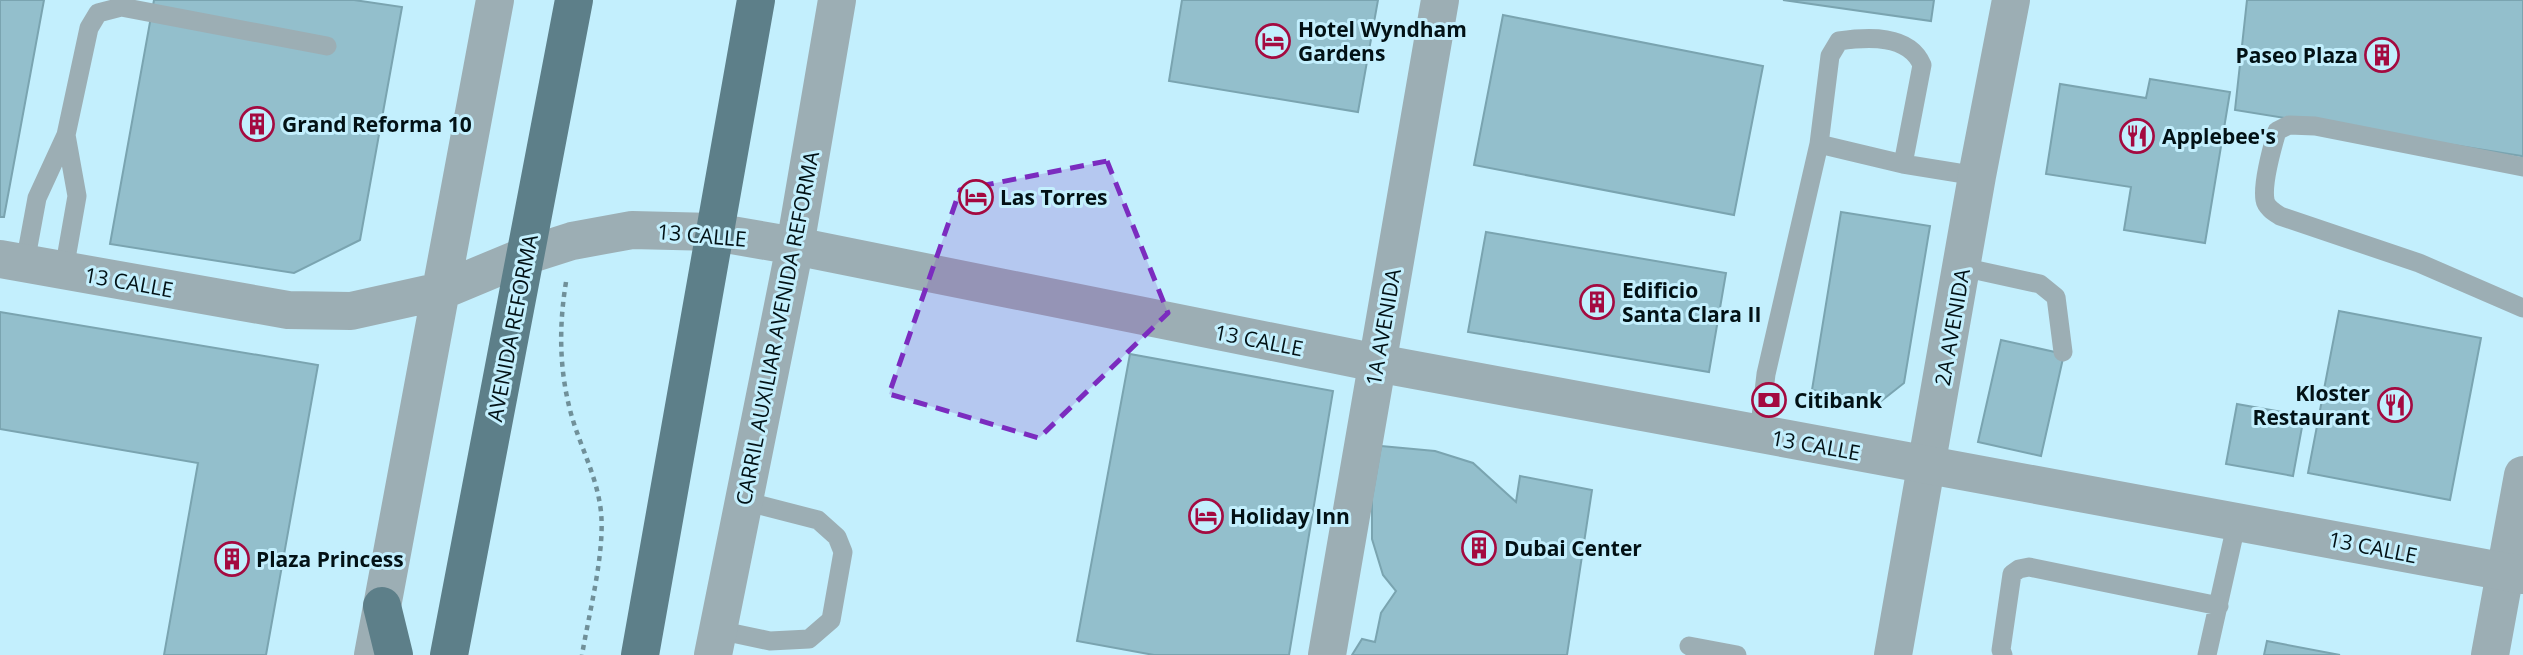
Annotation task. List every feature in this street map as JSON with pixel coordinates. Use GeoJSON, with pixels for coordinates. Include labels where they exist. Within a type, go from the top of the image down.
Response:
{"type":"FeatureCollection","features":[{"type":"Feature","properties":{"kind":"main road","name":"AVENIDA REFORMA"},"geometry":{"type":"LineString","coordinates":[[449,655],[574,0]]}},
{"type":"Feature","properties":{"kind":"main road"},"geometry":{"type":"LineString","coordinates":[[640,655],[753,18],[778,0]]}},
{"type":"Feature","properties":{"kind":"main road"},"geometry":{"type":"LineString","coordinates":[[382,606],[394,655]]}},
{"type":"Feature","properties":{"kind":"street"},"geometry":{"type":"LineString","coordinates":[[373,655],[495,0]]}},
{"type":"Feature","properties":{"kind":"street","name":"CARRIL AUXILIAR AVENIDA REFORMA"},"geometry":{"type":"LineString","coordinates":[[716,643],[794,246],[837,0]]}},
{"type":"Feature","properties":{"kind":"street","name":"1A AVENIDA"},"geometry":{"type":"LineString","coordinates":[[1327,655],[1440,0]]}},
{"type":"Feature","properties":{"kind":"street","name":"2A AVENIDA"},"geometry":{"type":"LineString","coordinates":[[1893,655],[1977,176],[2011,0]]}},
{"type":"Feature","properties":{"kind":"street","name":"13 CALLE"},"geometry":{"type":"LineString","coordinates":[[13,261],[288,310],[351,310],[441,291],[525,256],[572,241],[632,230],[714,232],[1377,363],[2515,573]]}},
{"type":"Feature","properties":{"kind":"street"},"geometry":{"type":"LineString","coordinates":[[2490,655],[2515,573],[2523,475]]}},
{"type":"Feature","properties":{"kind":"lane"},"geometry":{"type":"LineString","coordinates":[[13,261],[65,135],[89,28],[98,13],[121,7],[327,46]]}},
{"type":"Feature","properties":{"kind":"lane"},"geometry":{"type":"LineString","coordinates":[[1759,434],[1766,374],[1819,144],[1830,56],[1839,41],[1868,37],[1903,44],[1917,54],[1922,65],[1903,164]]}},
{"type":"Feature","properties":{"kind":"lane"},"geometry":{"type":"LineString","coordinates":[[2523,167],[2315,126],[2289,125],[2277,131],[2270,158],[2265,201],[2271,211],[2280,216],[2419,263],[2523,308]]}},
{"type":"Feature","properties":{"kind":"lane"},"geometry":{"type":"LineString","coordinates":[[64,270],[77,196],[65,135]]}},
{"type":"Feature","properties":{"kind":"lane"},"geometry":{"type":"LineString","coordinates":[[1819,144],[1903,164],[1977,176]]}},
{"type":"Feature","properties":{"kind":"lane"},"geometry":{"type":"LineString","coordinates":[[1962,267],[2040,284],[2056,297],[2063,352]]}},
{"type":"Feature","properties":{"kind":"lane"},"geometry":{"type":"LineString","coordinates":[[716,643],[809,639],[831,620],[843,552],[837,537],[818,520],[744,501]]}},
{"type":"Feature","properties":{"kind":"lane"},"geometry":{"type":"LineString","coordinates":[[2207,655],[2237,521]]}},
{"type":"Feature","properties":{"kind":"lane"},"geometry":{"type":"LineString","coordinates":[[2004,655],[2001,650],[2012,574],[2019,569],[2029,567],[2219,606]]}},
{"type":"Feature","properties":{"kind":"lane"},"geometry":{"type":"LineString","coordinates":[[1689,646],[1737,655]]}},
{"type":"Feature","properties":{"kind":"path"},"geometry":{"type":"LineString","coordinates":[[572,241],[562,303],[562,373],[570,411],[592,469],[601,514],[601,540],[582,655]]}},
{"type":"Feature","properties":{"kind":"highlighted area"},"geometry":{"type":"Polygon","coordinates":[[[1107,161],[1168,313],[1039,438],[889,394],[960,190],[1107,161]]]}},
{"type":"Feature","properties":{"kind":"building"},"geometry":{"type":"Polygon","coordinates":[[[0,0],[44,0],[4,217],[0,217],[0,0]]]}},
{"type":"Feature","properties":{"kind":"building","name":"Grand Reforma 10"},"geometry":{"type":"Polygon","coordinates":[[[154,0],[354,0],[402,7],[360,240],[294,273],[110,244],[154,0]]]}},
{"type":"Feature","properties":{"kind":"building","name":"Hotel Wyndham Gardens"},"geometry":{"type":"Polygon","coordinates":[[[1182,0],[1378,0],[1358,112],[1169,81],[1182,0]]]}},
{"type":"Feature","properties":{"kind":"building"},"geometry":{"type":"Polygon","coordinates":[[[1783,0],[1934,0],[1931,21],[1783,0]]]}},
{"type":"Feature","properties":{"kind":"building","name":"Paseo Plaza"},"geometry":{"type":"Polygon","coordinates":[[[2247,0],[2523,0],[2523,161],[2521,156],[2235,110],[2247,0]]]}},
{"type":"Feature","properties":{"kind":"building"},"geometry":{"type":"Polygon","coordinates":[[[1503,15],[1763,66],[1734,215],[1474,165],[1503,15]]]}},
{"type":"Feature","properties":{"kind":"building","name":"Applebee's"},"geometry":{"type":"Polygon","coordinates":[[[2150,79],[2230,92],[2205,243],[2124,230],[2131,187],[2046,174],[2060,84],[2146,98],[2150,79]]]}},
{"type":"Feature","properties":{"kind":"building"},"geometry":{"type":"Polygon","coordinates":[[[1841,212],[1930,226],[1904,383],[1880,402],[1812,390],[1841,212]]]}},
{"type":"Feature","properties":{"kind":"building","name":"Edificio Santa Clara II"},"geometry":{"type":"Polygon","coordinates":[[[1486,232],[1726,273],[1709,372],[1468,332],[1486,232]]]}},
{"type":"Feature","properties":{"kind":"building","name":"Kloster Restaurant"},"geometry":{"type":"Polygon","coordinates":[[[2339,311],[2481,338],[2450,500],[2308,473],[2339,311]]]}},
{"type":"Feature","properties":{"kind":"building","name":"Plaza Princess"},"geometry":{"type":"Polygon","coordinates":[[[0,312],[318,365],[266,655],[164,655],[198,463],[0,429],[0,312]]]}},
{"type":"Feature","properties":{"kind":"building"},"geometry":{"type":"Polygon","coordinates":[[[2001,340],[2064,354],[2041,456],[1978,442],[2001,340]]]}},
{"type":"Feature","properties":{"kind":"building","name":"Holiday Inn"},"geometry":{"type":"Polygon","coordinates":[[[1130,354],[1333,391],[1289,655],[1154,655],[1077,641],[1130,354]]]}},
{"type":"Feature","properties":{"kind":"building"},"geometry":{"type":"Polygon","coordinates":[[[2237,404],[2304,416],[2293,476],[2226,464],[2237,404]]]}},
{"type":"Feature","properties":{"kind":"building","name":"Dubai Center"},"geometry":{"type":"Polygon","coordinates":[[[1381,446],[1435,451],[1473,463],[1516,502],[1520,476],[1592,490],[1567,655],[1352,655],[1362,639],[1375,642],[1381,613],[1396,591],[1383,575],[1372,539],[1372,498],[1381,446]]]}},
{"type":"Feature","properties":{"kind":"building"},"geometry":{"type":"Polygon","coordinates":[[[2267,641],[2340,655],[2264,655],[2267,641]]]}},
{"type":"Feature","properties":{"kind":"place","name":"Hotel Wyndham Gardens"},"geometry":{"type":"Point","coordinates":[1273,41]}},
{"type":"Feature","properties":{"kind":"place","name":"Paseo Plaza"},"geometry":{"type":"Point","coordinates":[2382,55]}},
{"type":"Feature","properties":{"kind":"place","name":"Grand Reforma 10"},"geometry":{"type":"Point","coordinates":[257,124]}},
{"type":"Feature","properties":{"kind":"place","name":"Applebee's"},"geometry":{"type":"Point","coordinates":[2137,136]}},
{"type":"Feature","properties":{"kind":"place","name":"Las Torres"},"geometry":{"type":"Point","coordinates":[976,197]}},
{"type":"Feature","properties":{"kind":"place","name":"Edificio Santa Clara II"},"geometry":{"type":"Point","coordinates":[1597,302]}},
{"type":"Feature","properties":{"kind":"place","name":"Citibank"},"geometry":{"type":"Point","coordinates":[1769,400]}},
{"type":"Feature","properties":{"kind":"place","name":"Kloster Restaurant"},"geometry":{"type":"Point","coordinates":[2395,405]}},
{"type":"Feature","properties":{"kind":"place","name":"Holiday Inn"},"geometry":{"type":"Point","coordinates":[1206,516]}},
{"type":"Feature","properties":{"kind":"place","name":"Dubai Center"},"geometry":{"type":"Point","coordinates":[1479,548]}},
{"type":"Feature","properties":{"kind":"place","name":"Plaza Princess"},"geometry":{"type":"Point","coordinates":[232,559]}}]}
